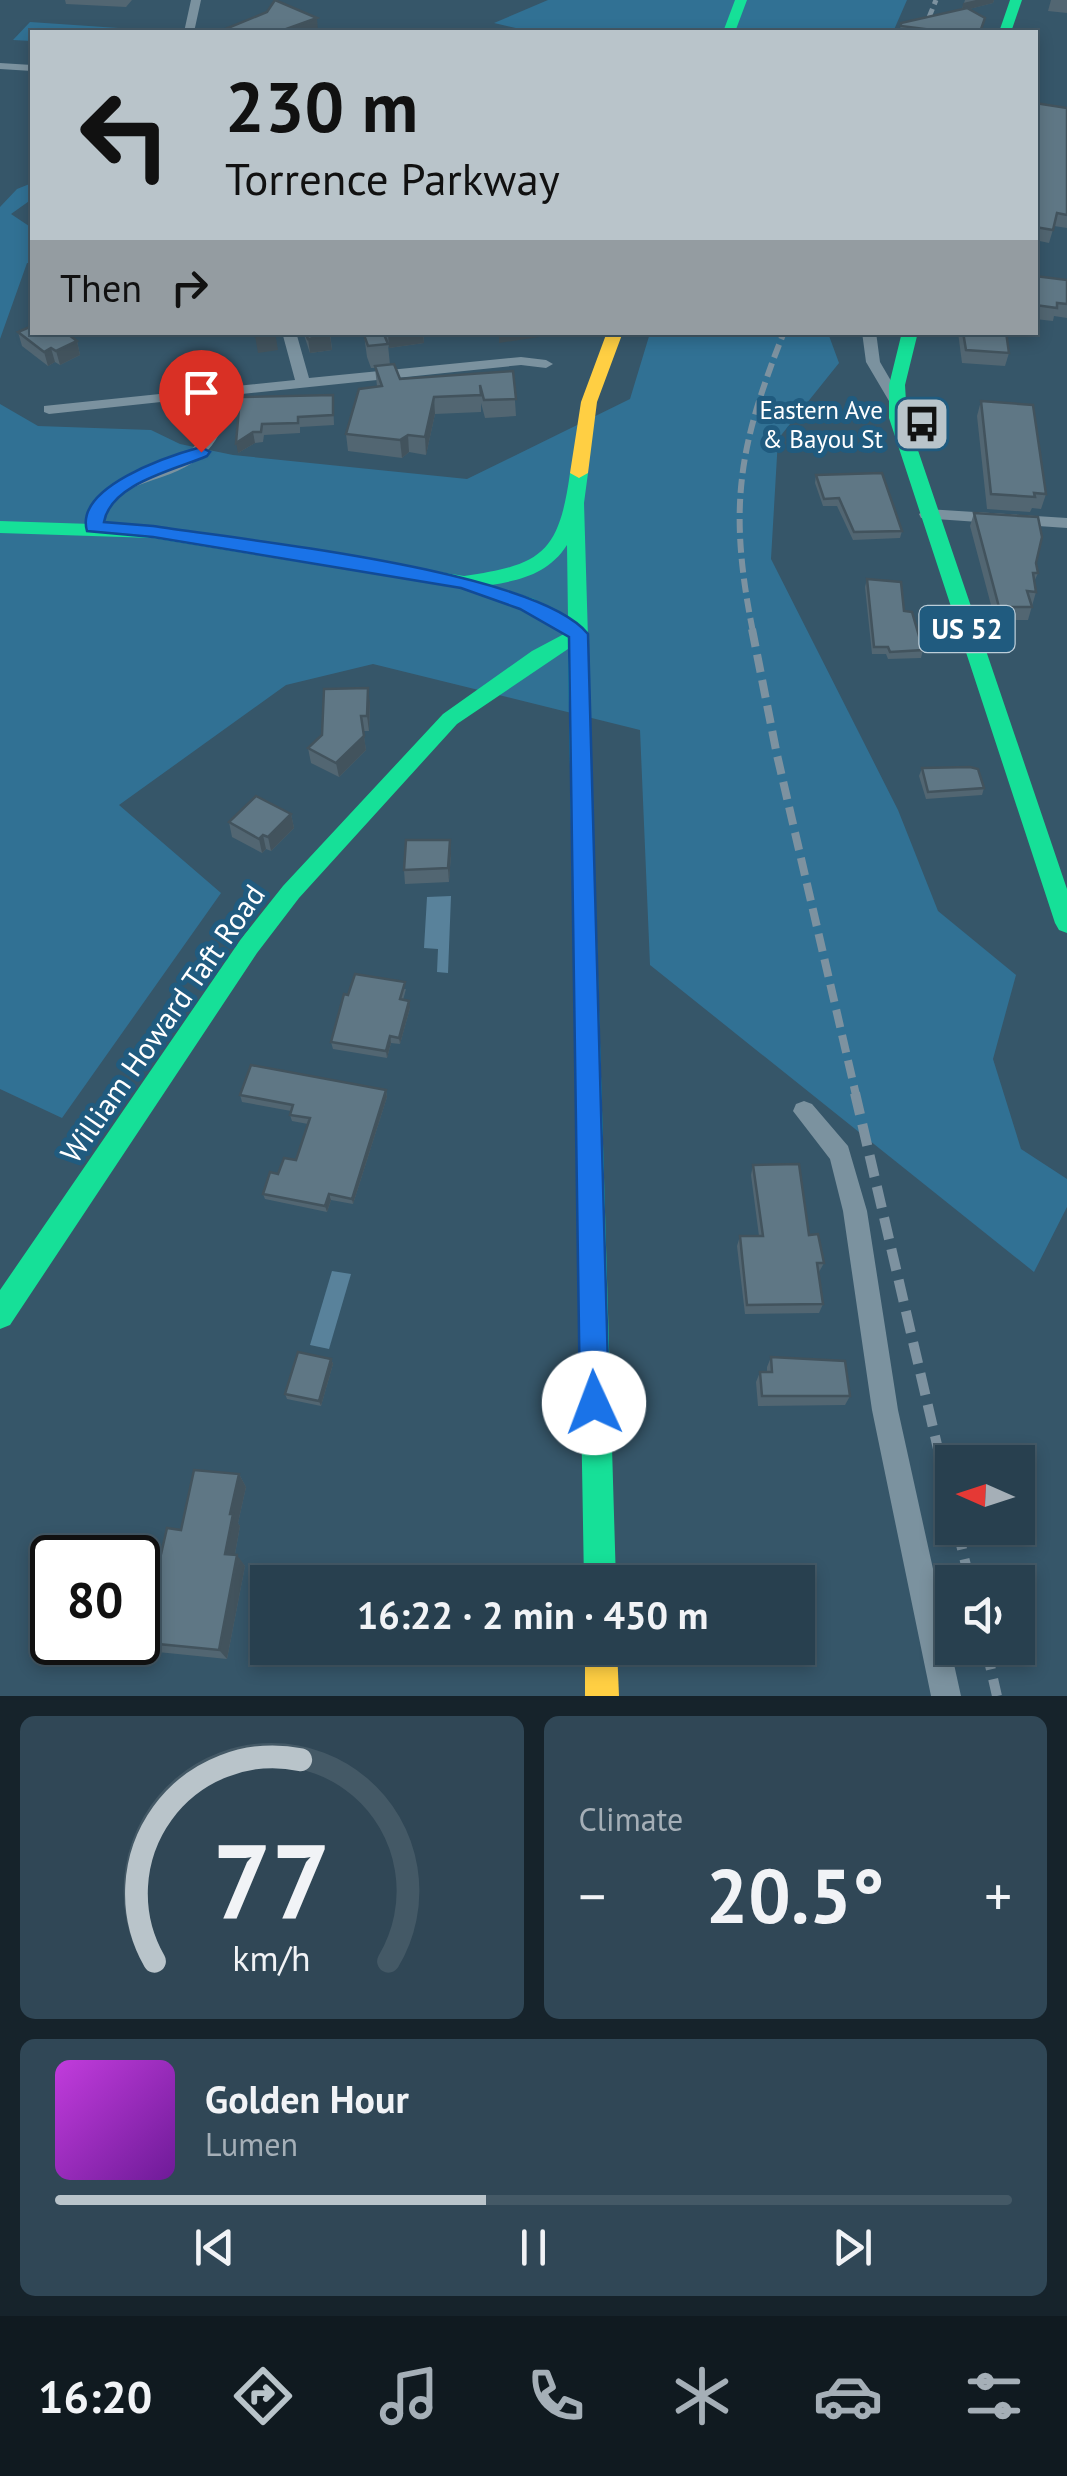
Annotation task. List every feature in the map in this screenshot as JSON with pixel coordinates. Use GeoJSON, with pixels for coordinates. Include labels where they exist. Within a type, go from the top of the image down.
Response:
{"type":"FeatureCollection","features":[{"type":"Feature","properties":{"kind":"main road"},"geometry":{"type":"LineString","coordinates":[[730,30],[741,0]]}},
{"type":"Feature","properties":{"kind":"main road"},"geometry":{"type":"LineString","coordinates":[[1006,30],[1016,0]]}},
{"type":"Feature","properties":{"kind":"main road"},"geometry":{"type":"LineString","coordinates":[[464,582],[532,569],[552,561],[564,543],[575,503],[589,402],[615,335]]}},
{"type":"Feature","properties":{"kind":"main road","name":"US 52"},"geometry":{"type":"LineString","coordinates":[[909,335],[894,398],[927,514],[1067,923]]}},
{"type":"Feature","properties":{"kind":"main road"},"geometry":{"type":"LineString","coordinates":[[575,503],[600,1565]]}},
{"type":"Feature","properties":{"kind":"main road"},"geometry":{"type":"LineString","coordinates":[[0,527],[94,527],[153,532],[464,582],[527,604],[578,634]]}},
{"type":"Feature","properties":{"kind":"main road","name":"William Howard Taft Road"},"geometry":{"type":"LineString","coordinates":[[3,1305],[249,946],[291,892],[450,718],[539,656],[578,634]]}},
{"type":"Feature","properties":{"kind":"main road"},"geometry":{"type":"LineString","coordinates":[[601,1665],[602,1696]]}},
{"type":"Feature","properties":{"kind":"street"},"geometry":{"type":"LineString","coordinates":[[190,30],[196,0]]}},
{"type":"Feature","properties":{"kind":"street"},"geometry":{"type":"LineString","coordinates":[[0,66],[30,68]]}},
{"type":"Feature","properties":{"kind":"street"},"geometry":{"type":"LineString","coordinates":[[290,335],[303,382]]}},
{"type":"Feature","properties":{"kind":"street"},"geometry":{"type":"LineString","coordinates":[[869,335],[873,362],[894,398]]}},
{"type":"Feature","properties":{"kind":"street"},"geometry":{"type":"LineString","coordinates":[[49,409],[521,361],[546,364]]}},
{"type":"Feature","properties":{"kind":"street"},"geometry":{"type":"LineString","coordinates":[[94,527],[96,511],[113,490],[189,460],[213,441],[225,410],[226,389]]}},
{"type":"Feature","properties":{"kind":"street"},"geometry":{"type":"LineString","coordinates":[[927,514],[1067,523]]}},
{"type":"Feature","properties":{"kind":"street"},"geometry":{"type":"LineString","coordinates":[[804,1111],[840,1154],[855,1211],[885,1410],[946,1696]]}},
{"type":"Feature","properties":{"kind":"shaded area"},"geometry":{"type":"Polygon","coordinates":[[[548,0],[907,0],[894,30],[524,30],[494,23],[548,0]]]}},
{"type":"Feature","properties":{"kind":"shaded area"},"geometry":{"type":"Polygon","coordinates":[[[30,22],[134,30],[30,30],[30,41],[13,40],[30,22]]]}},
{"type":"Feature","properties":{"kind":"shaded area"},"geometry":{"type":"Polygon","coordinates":[[[30,184],[30,200],[11,214],[30,227],[30,263],[0,339],[0,207],[17,189],[30,184]]]}},
{"type":"Feature","properties":{"kind":"shaded area"},"geometry":{"type":"Polygon","coordinates":[[[649,335],[829,335],[839,363],[778,439],[771,559],[898,810],[938,911],[1016,975],[993,1059],[1021,1149],[1067,1179],[1067,1207],[1034,1272],[650,965],[640,730],[373,664],[286,685],[119,805],[221,893],[62,1118],[0,1089],[0,404],[38,426],[151,430],[180,444],[233,455],[467,479],[630,399],[649,335]]]}},
{"type":"Feature","properties":{"kind":"shaded area"},"geometry":{"type":"Polygon","coordinates":[[[451,896],[448,973],[437,972],[438,949],[424,948],[427,897],[451,896]]]}},
{"type":"Feature","properties":{"kind":"shaded area"},"geometry":{"type":"Polygon","coordinates":[[[332,1271],[351,1274],[329,1349],[310,1345],[332,1271]]]}},
{"type":"Feature","properties":{"kind":"building"},"geometry":{"type":"Polygon","coordinates":[[[275,0],[317,18],[284,30],[223,30],[267,12],[275,0]]]}},
{"type":"Feature","properties":{"kind":"building"},"geometry":{"type":"Polygon","coordinates":[[[967,8],[985,18],[981,30],[933,30],[901,23],[967,8]]]}},
{"type":"Feature","properties":{"kind":"building"},"geometry":{"type":"Polygon","coordinates":[[[1038,103],[1067,108],[1067,215],[1057,213],[1053,230],[1038,228],[1038,103]]]}},
{"type":"Feature","properties":{"kind":"building"},"geometry":{"type":"Polygon","coordinates":[[[1038,276],[1067,280],[1067,304],[1057,303],[1057,308],[1038,305],[1038,276]]]}},
{"type":"Feature","properties":{"kind":"building"},"geometry":{"type":"Polygon","coordinates":[[[30,327],[30,335],[69,335],[77,341],[44,352],[18,332],[30,327]]]}},
{"type":"Feature","properties":{"kind":"building"},"geometry":{"type":"Polygon","coordinates":[[[364,335],[384,335],[388,344],[368,346],[364,335]]]}},
{"type":"Feature","properties":{"kind":"building"},"geometry":{"type":"Polygon","coordinates":[[[964,335],[1006,335],[1009,353],[966,350],[964,335]]]}},
{"type":"Feature","properties":{"kind":"building"},"geometry":{"type":"Polygon","coordinates":[[[394,364],[400,379],[513,371],[516,399],[484,400],[480,385],[481,395],[434,397],[425,437],[408,435],[400,440],[346,434],[359,389],[382,386],[375,366],[394,364]]]}},
{"type":"Feature","properties":{"kind":"building"},"geometry":{"type":"Polygon","coordinates":[[[333,395],[333,415],[298,417],[298,423],[262,424],[261,432],[253,432],[236,443],[240,397],[333,395]]]}},
{"type":"Feature","properties":{"kind":"building"},"geometry":{"type":"Polygon","coordinates":[[[981,401],[1033,405],[1046,494],[991,494],[981,401]]]}},
{"type":"Feature","properties":{"kind":"building"},"geometry":{"type":"Polygon","coordinates":[[[882,473],[902,531],[854,532],[839,498],[824,499],[816,475],[882,473]]]}},
{"type":"Feature","properties":{"kind":"building"},"geometry":{"type":"Polygon","coordinates":[[[974,513],[1038,517],[1042,537],[1036,563],[1038,573],[1033,573],[1036,592],[1027,591],[1032,607],[999,607],[974,513]]]}},
{"type":"Feature","properties":{"kind":"building"},"geometry":{"type":"Polygon","coordinates":[[[867,579],[901,582],[904,611],[912,612],[923,650],[890,652],[888,647],[874,647],[867,579]]]}},
{"type":"Feature","properties":{"kind":"building"},"geometry":{"type":"Polygon","coordinates":[[[368,688],[367,716],[361,716],[364,736],[336,763],[308,748],[322,735],[324,689],[368,688]]]}},
{"type":"Feature","properties":{"kind":"building"},"geometry":{"type":"Polygon","coordinates":[[[922,768],[978,769],[984,788],[928,792],[922,768]]]}},
{"type":"Feature","properties":{"kind":"building"},"geometry":{"type":"Polygon","coordinates":[[[256,796],[291,814],[268,837],[263,835],[259,839],[229,822],[256,796]]]}},
{"type":"Feature","properties":{"kind":"building"},"geometry":{"type":"Polygon","coordinates":[[[406,840],[450,840],[448,868],[404,870],[406,840]]]}},
{"type":"Feature","properties":{"kind":"building"},"geometry":{"type":"Polygon","coordinates":[[[355,974],[405,982],[400,999],[409,1001],[399,1038],[390,1036],[386,1051],[331,1042],[344,994],[348,995],[355,974]]]}},
{"type":"Feature","properties":{"kind":"building"},"geometry":{"type":"Polygon","coordinates":[[[251,1065],[386,1090],[352,1199],[329,1194],[325,1206],[263,1194],[270,1172],[278,1174],[284,1158],[296,1160],[310,1118],[290,1115],[293,1105],[240,1095],[251,1065]]]}},
{"type":"Feature","properties":{"kind":"building"},"geometry":{"type":"Polygon","coordinates":[[[799,1164],[809,1235],[818,1234],[824,1263],[817,1263],[823,1304],[747,1305],[740,1236],[763,1236],[753,1165],[799,1164]]]}},
{"type":"Feature","properties":{"kind":"building"},"geometry":{"type":"Polygon","coordinates":[[[298,1352],[331,1359],[319,1401],[285,1394],[298,1352]]]}},
{"type":"Feature","properties":{"kind":"building"},"geometry":{"type":"Polygon","coordinates":[[[771,1357],[845,1361],[850,1396],[762,1396],[760,1372],[772,1372],[771,1357]]]}},
{"type":"Feature","properties":{"kind":"building"},"geometry":{"type":"Polygon","coordinates":[[[194,1470],[239,1474],[225,1554],[237,1555],[219,1650],[160,1644],[160,1559],[167,1528],[181,1530],[194,1470]]]}},
{"type":"Feature","properties":{"kind":"railway"},"geometry":{"type":"LineString","coordinates":[[924,30],[936,0]]}},
{"type":"Feature","properties":{"kind":"railway"},"geometry":{"type":"LineString","coordinates":[[753,632],[741,549],[742,479],[756,410],[783,335]]}},
{"type":"Feature","properties":{"kind":"railway"},"geometry":{"type":"LineString","coordinates":[[752,629],[777,755],[856,1095]]}},
{"type":"Feature","properties":{"kind":"railway"},"geometry":{"type":"LineString","coordinates":[[855,1093],[937,1445]]}},
{"type":"Feature","properties":{"kind":"railway"},"geometry":{"type":"LineString","coordinates":[[961,1545],[966,1565]]}},
{"type":"Feature","properties":{"kind":"railway"},"geometry":{"type":"LineString","coordinates":[[990,1665],[997,1696]]}},
{"type":"Feature","properties":{"kind":"traffic: fast"},"geometry":{"type":"LineString","coordinates":[[730,30],[741,0]]}},
{"type":"Feature","properties":{"kind":"traffic: fast"},"geometry":{"type":"LineString","coordinates":[[1006,30],[1016,0]]}},
{"type":"Feature","properties":{"kind":"traffic: fast"},"geometry":{"type":"LineString","coordinates":[[909,335],[897,385],[898,418],[1067,923]]}},
{"type":"Feature","properties":{"kind":"traffic: fast"},"geometry":{"type":"LineString","coordinates":[[579,473],[575,503],[600,1565]]}},
{"type":"Feature","properties":{"kind":"traffic: fast"},"geometry":{"type":"LineString","coordinates":[[464,582],[518,573],[544,561],[564,535],[572,515]]}},
{"type":"Feature","properties":{"kind":"traffic: fast"},"geometry":{"type":"LineString","coordinates":[[0,527],[153,532],[464,582],[527,604],[579,634]]}},
{"type":"Feature","properties":{"kind":"traffic: fast"},"geometry":{"type":"LineString","coordinates":[[0,1315],[249,946],[291,892],[450,719],[539,656],[579,634]]}},
{"type":"Feature","properties":{"kind":"traffic: slow"},"geometry":{"type":"LineString","coordinates":[[579,473],[589,402],[614,335]]}},
{"type":"Feature","properties":{"kind":"traffic: slow"},"geometry":{"type":"LineString","coordinates":[[601,1665],[602,1696]]}},
{"type":"Feature","properties":{"kind":"place","name":"Eastern Ave & Bayou St"},"geometry":{"type":"Point","coordinates":[922,424]}},
{"type":"Feature","properties":{"kind":"route"},"geometry":{"type":"LineString","coordinates":[[201,452],[172,468],[113,490],[96,511],[94,527],[153,532],[464,582],[527,604],[578,634],[594,1403]]}}]}
